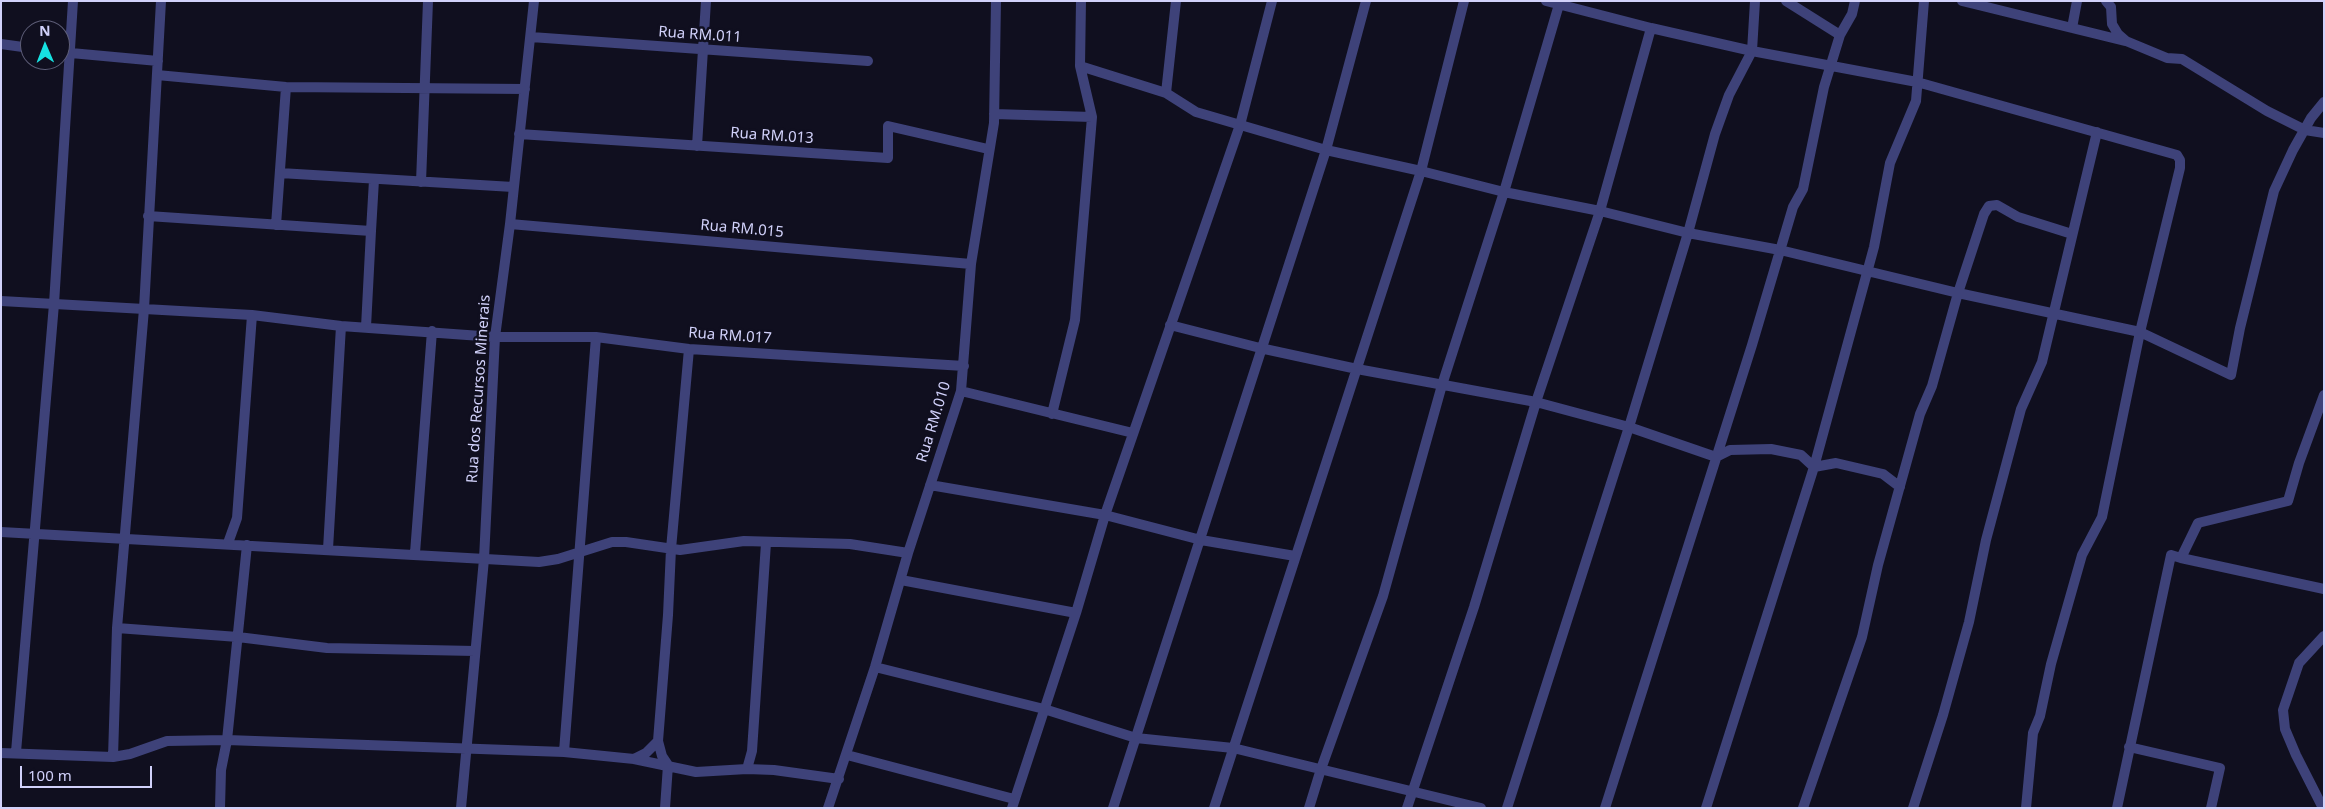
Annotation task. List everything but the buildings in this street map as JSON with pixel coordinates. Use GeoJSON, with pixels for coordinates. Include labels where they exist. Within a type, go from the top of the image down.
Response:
{"type":"FeatureCollection","features":[{"type":"Feature","properties":{"kind":"street"},"geometry":{"type":"LineString","coordinates":[[70,20],[73,1]]}},
{"type":"Feature","properties":{"kind":"street"},"geometry":{"type":"LineString","coordinates":[[113,757],[117,628],[144,309],[161,1]]}},
{"type":"Feature","properties":{"kind":"street"},"geometry":{"type":"LineString","coordinates":[[421,182],[428,1]]}},
{"type":"Feature","properties":{"kind":"street","name":"Rua dos Recursos Minerais"},"geometry":{"type":"LineString","coordinates":[[461,808],[484,558],[495,337],[510,224],[534,1]]}},
{"type":"Feature","properties":{"kind":"street"},"geometry":{"type":"LineString","coordinates":[[697,146],[706,1]]}},
{"type":"Feature","properties":{"kind":"street","name":"Rua RM.010"},"geometry":{"type":"LineString","coordinates":[[828,808],[847,755],[908,553],[961,391],[971,264],[994,114],[996,1]]}},
{"type":"Feature","properties":{"kind":"street"},"geometry":{"type":"LineString","coordinates":[[1052,414],[1075,320],[1092,117],[1080,66],[1081,1]]}},
{"type":"Feature","properties":{"kind":"street"},"geometry":{"type":"LineString","coordinates":[[1166,93],[1176,1]]}},
{"type":"Feature","properties":{"kind":"street"},"geometry":{"type":"LineString","coordinates":[[847,755],[1013,804],[1076,613],[1105,515],[1240,125],[1272,1]]}},
{"type":"Feature","properties":{"kind":"street"},"geometry":{"type":"LineString","coordinates":[[1113,808],[1260,348],[1326,150],[1366,1]]}},
{"type":"Feature","properties":{"kind":"street"},"geometry":{"type":"LineString","coordinates":[[1214,808],[1421,170],[1464,1]]}},
{"type":"Feature","properties":{"kind":"street"},"geometry":{"type":"LineString","coordinates":[[1546,1],[1752,51],[1917,82],[2174,153],[2180,160],[2180,168],[2140,332],[2102,518],[2082,555],[2033,734],[2026,808]]}},
{"type":"Feature","properties":{"kind":"street"},"geometry":{"type":"LineString","coordinates":[[1507,808],[1629,427],[1688,233],[1714,134],[1729,95],[1752,51],[1755,1]]}},
{"type":"Feature","properties":{"kind":"street"},"geometry":{"type":"LineString","coordinates":[[1786,1],[1840,35]]}},
{"type":"Feature","properties":{"kind":"street"},"geometry":{"type":"LineString","coordinates":[[1605,808],[1793,206],[1803,189],[1830,66],[1840,35],[1852,14],[1855,1]]}},
{"type":"Feature","properties":{"kind":"street"},"geometry":{"type":"LineString","coordinates":[[1706,808],[1814,466],[1868,272],[1890,163],[1914,108],[1924,1]]}},
{"type":"Feature","properties":{"kind":"street"},"geometry":{"type":"LineString","coordinates":[[1962,1],[2126,41],[2167,58],[2182,59],[2267,111],[2305,130],[2324,133]]}},
{"type":"Feature","properties":{"kind":"street"},"geometry":{"type":"LineString","coordinates":[[2072,28],[2077,1]]}},
{"type":"Feature","properties":{"kind":"street"},"geometry":{"type":"LineString","coordinates":[[2106,1],[2111,7],[2112,24],[2118,34],[2126,41]]}},
{"type":"Feature","properties":{"kind":"street"},"geometry":{"type":"LineString","coordinates":[[1309,808],[1321,769],[1384,596],[1442,385],[1504,192],[1559,3]]}},
{"type":"Feature","properties":{"kind":"street"},"geometry":{"type":"LineString","coordinates":[[1407,808],[1474,607],[1536,402],[1600,211],[1651,28]]}},
{"type":"Feature","properties":{"kind":"street","name":"Rua RM.011"},"geometry":{"type":"LineString","coordinates":[[531,37],[868,61]]}},
{"type":"Feature","properties":{"kind":"street"},"geometry":{"type":"LineString","coordinates":[[1,44],[20,47]]}},
{"type":"Feature","properties":{"kind":"street"},"geometry":{"type":"LineString","coordinates":[[70,53],[158,61]]}},
{"type":"Feature","properties":{"kind":"street"},"geometry":{"type":"LineString","coordinates":[[1080,66],[1166,93],[1196,112],[1326,150],[1421,170],[1504,192],[1600,211],[1688,233],[1780,250],[1958,293],[2140,332],[2231,375],[2267,212],[2274,191],[2293,150],[2311,118],[2324,102]]}},
{"type":"Feature","properties":{"kind":"street"},"geometry":{"type":"LineString","coordinates":[[16,752],[54,304],[64,70]]}},
{"type":"Feature","properties":{"kind":"street"},"geometry":{"type":"LineString","coordinates":[[157,75],[286,87],[425,90],[525,89]]}},
{"type":"Feature","properties":{"kind":"street"},"geometry":{"type":"LineString","coordinates":[[276,225],[286,87]]}},
{"type":"Feature","properties":{"kind":"street"},"geometry":{"type":"LineString","coordinates":[[994,114],[1092,117]]}},
{"type":"Feature","properties":{"kind":"street","name":"Rua RM.013"},"geometry":{"type":"LineString","coordinates":[[519,134],[888,158],[888,126],[988,150]]}},
{"type":"Feature","properties":{"kind":"street"},"geometry":{"type":"LineString","coordinates":[[1913,808],[1969,622],[1986,540],[2021,409],[2042,362],[2052,312],[2097,132]]}},
{"type":"Feature","properties":{"kind":"street"},"geometry":{"type":"LineString","coordinates":[[280,173],[374,180],[513,186]]}},
{"type":"Feature","properties":{"kind":"street"},"geometry":{"type":"LineString","coordinates":[[366,327],[374,180]]}},
{"type":"Feature","properties":{"kind":"street"},"geometry":{"type":"LineString","coordinates":[[1803,808],[1862,637],[1900,487],[1958,293],[1984,214],[1992,205],[1997,205],[2015,215],[2072,234]]}},
{"type":"Feature","properties":{"kind":"street"},"geometry":{"type":"LineString","coordinates":[[148,216],[370,231]]}},
{"type":"Feature","properties":{"kind":"street","name":"Rua RM.015"},"geometry":{"type":"LineString","coordinates":[[510,224],[971,264]]}},
{"type":"Feature","properties":{"kind":"street","name":"Rua RM.017"},"geometry":{"type":"LineString","coordinates":[[1,301],[252,315],[341,326],[495,337],[596,337],[689,349],[964,366]]}},
{"type":"Feature","properties":{"kind":"street"},"geometry":{"type":"LineString","coordinates":[[228,543],[237,518],[252,315]]}},
{"type":"Feature","properties":{"kind":"street"},"geometry":{"type":"LineString","coordinates":[[1170,325],[1260,348],[1358,369],[1536,402],[1629,427],[1716,457],[1730,450],[1771,449],[1801,455],[1814,466],[1836,463],[1883,474],[1900,487]]}},
{"type":"Feature","properties":{"kind":"street"},"geometry":{"type":"LineString","coordinates":[[328,549],[341,326]]}},
{"type":"Feature","properties":{"kind":"street"},"geometry":{"type":"LineString","coordinates":[[414,553],[432,331]]}},
{"type":"Feature","properties":{"kind":"street"},"geometry":{"type":"LineString","coordinates":[[564,752],[596,337]]}},
{"type":"Feature","properties":{"kind":"street"},"geometry":{"type":"LineString","coordinates":[[665,808],[668,765],[662,756],[658,741],[671,549],[689,349]]}},
{"type":"Feature","properties":{"kind":"street"},"geometry":{"type":"LineString","coordinates":[[961,391],[1133,433]]}},
{"type":"Feature","properties":{"kind":"street"},"geometry":{"type":"LineString","coordinates":[[2181,558],[2198,523],[2288,502],[2299,463],[2324,395]]}},
{"type":"Feature","properties":{"kind":"street"},"geometry":{"type":"LineString","coordinates":[[930,486],[1105,515],[1200,540],[1295,556]]}},
{"type":"Feature","properties":{"kind":"street"},"geometry":{"type":"LineString","coordinates":[[1,532],[414,553],[539,562],[558,559],[612,542],[690,550],[744,541],[850,544],[908,553]]}},
{"type":"Feature","properties":{"kind":"street"},"geometry":{"type":"LineString","coordinates":[[747,769],[752,751],[766,543]]}},
{"type":"Feature","properties":{"kind":"street"},"geometry":{"type":"LineString","coordinates":[[220,808],[221,770],[228,740],[247,545]]}},
{"type":"Feature","properties":{"kind":"street"},"geometry":{"type":"LineString","coordinates":[[2117,808],[2128,747],[2166,570],[2171,555],[2324,589]]}},
{"type":"Feature","properties":{"kind":"street"},"geometry":{"type":"LineString","coordinates":[[901,580],[1076,613]]}},
{"type":"Feature","properties":{"kind":"street"},"geometry":{"type":"LineString","coordinates":[[117,628],[238,637],[327,648],[475,651]]}},
{"type":"Feature","properties":{"kind":"street"},"geometry":{"type":"LineString","coordinates":[[2323,808],[2292,747],[2285,729],[2283,710],[2299,663],[2324,636]]}},
{"type":"Feature","properties":{"kind":"street"},"geometry":{"type":"LineString","coordinates":[[875,667],[1044,709],[1136,738],[1233,748],[1481,808]]}},
{"type":"Feature","properties":{"kind":"street"},"geometry":{"type":"LineString","coordinates":[[1,753],[16,752],[113,757],[130,754],[167,741],[228,740],[564,752],[634,759],[696,772],[747,769],[838,779]]}},
{"type":"Feature","properties":{"kind":"street"},"geometry":{"type":"LineString","coordinates":[[634,759],[646,753],[658,741]]}},
{"type":"Feature","properties":{"kind":"street"},"geometry":{"type":"LineString","coordinates":[[2128,747],[2220,768],[2211,808]]}}]}
